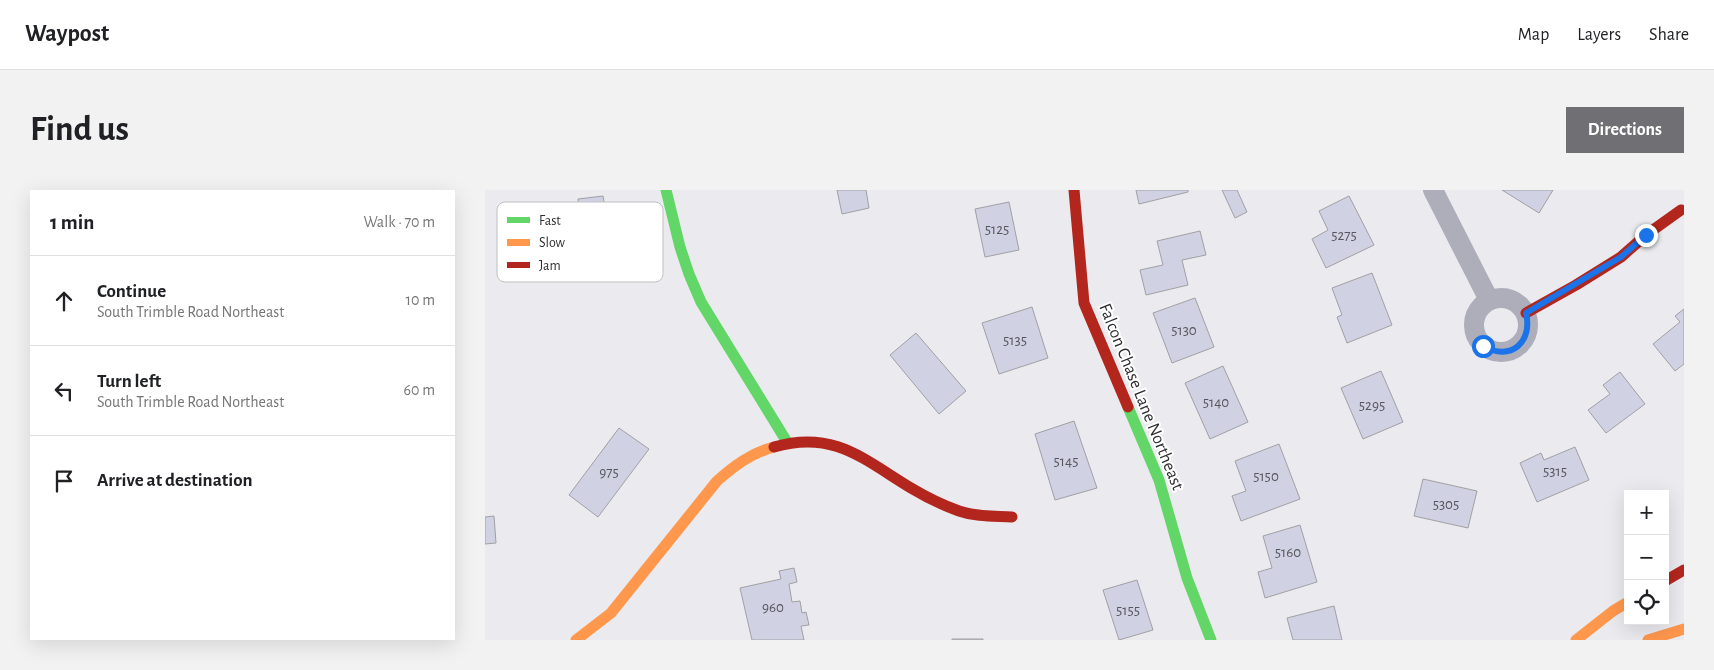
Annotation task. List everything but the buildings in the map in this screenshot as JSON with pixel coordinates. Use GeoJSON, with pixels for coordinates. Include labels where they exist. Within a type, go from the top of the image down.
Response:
{"type":"FeatureCollection","features":[{"type":"Feature","properties":{"kind":"main road"},"geometry":{"type":"LineString","coordinates":[[666,190],[678,246],[689,278],[701,302],[787,442]]}},
{"type":"Feature","properties":{"kind":"main road","name":"Falcon Chase Lane Northeast"},"geometry":{"type":"LineString","coordinates":[[1074,190],[1084,303],[1159,480],[1187,578],[1211,640]]}},
{"type":"Feature","properties":{"kind":"main road"},"geometry":{"type":"LineString","coordinates":[[1526,313],[1621,257],[1646,235],[1681,210]]}},
{"type":"Feature","properties":{"kind":"main road"},"geometry":{"type":"LineString","coordinates":[[576,640],[611,613],[711,488],[728,470],[757,452],[787,442],[811,441],[841,447],[861,456],[902,484],[931,499],[973,515],[1013,517]]}},
{"type":"Feature","properties":{"kind":"main road"},"geometry":{"type":"LineString","coordinates":[[1667,580],[1684,570]]}},
{"type":"Feature","properties":{"kind":"main road"},"geometry":{"type":"LineString","coordinates":[[1576,640],[1624,604]]}},
{"type":"Feature","properties":{"kind":"main road"},"geometry":{"type":"LineString","coordinates":[[1648,640],[1684,629]]}},
{"type":"Feature","properties":{"kind":"street"},"geometry":{"type":"LineString","coordinates":[[1433,190],[1489,300]]}},
{"type":"Feature","properties":{"kind":"street"},"geometry":{"type":"LineString","coordinates":[[1506,298],[1521,306],[1526,313],[1528,331],[1518,346],[1510,351],[1491,351],[1477,340],[1473,322],[1481,305],[1489,300],[1506,298]]}},
{"type":"Feature","properties":{"kind":"traffic: fast"},"geometry":{"type":"LineString","coordinates":[[666,190],[680,247],[701,302],[787,442]]}},
{"type":"Feature","properties":{"kind":"traffic: fast"},"geometry":{"type":"LineString","coordinates":[[1128,407],[1159,480],[1187,578],[1211,640]]}},
{"type":"Feature","properties":{"kind":"traffic: slow"},"geometry":{"type":"LineString","coordinates":[[576,640],[611,613],[717,481],[743,461],[774,447]]}},
{"type":"Feature","properties":{"kind":"traffic: slow"},"geometry":{"type":"LineString","coordinates":[[1576,640],[1624,604]]}},
{"type":"Feature","properties":{"kind":"traffic: slow"},"geometry":{"type":"LineString","coordinates":[[1648,640],[1684,629]]}},
{"type":"Feature","properties":{"kind":"traffic: jam"},"geometry":{"type":"LineString","coordinates":[[1074,190],[1084,303],[1128,407]]}},
{"type":"Feature","properties":{"kind":"traffic: jam"},"geometry":{"type":"LineString","coordinates":[[1526,313],[1621,257],[1646,235],[1681,210]]}},
{"type":"Feature","properties":{"kind":"traffic: jam"},"geometry":{"type":"LineString","coordinates":[[774,447],[814,442],[831,445],[847,450],[934,501],[953,509],[978,515],[1012,517]]}},
{"type":"Feature","properties":{"kind":"traffic: jam"},"geometry":{"type":"LineString","coordinates":[[1667,580],[1684,570]]}},
{"type":"Feature","properties":{"kind":"route"},"geometry":{"type":"LineString","coordinates":[[1483,346],[1491,351],[1501,352],[1510,351],[1518,346],[1528,331],[1526,313],[1621,257],[1646,235]]}}]}
